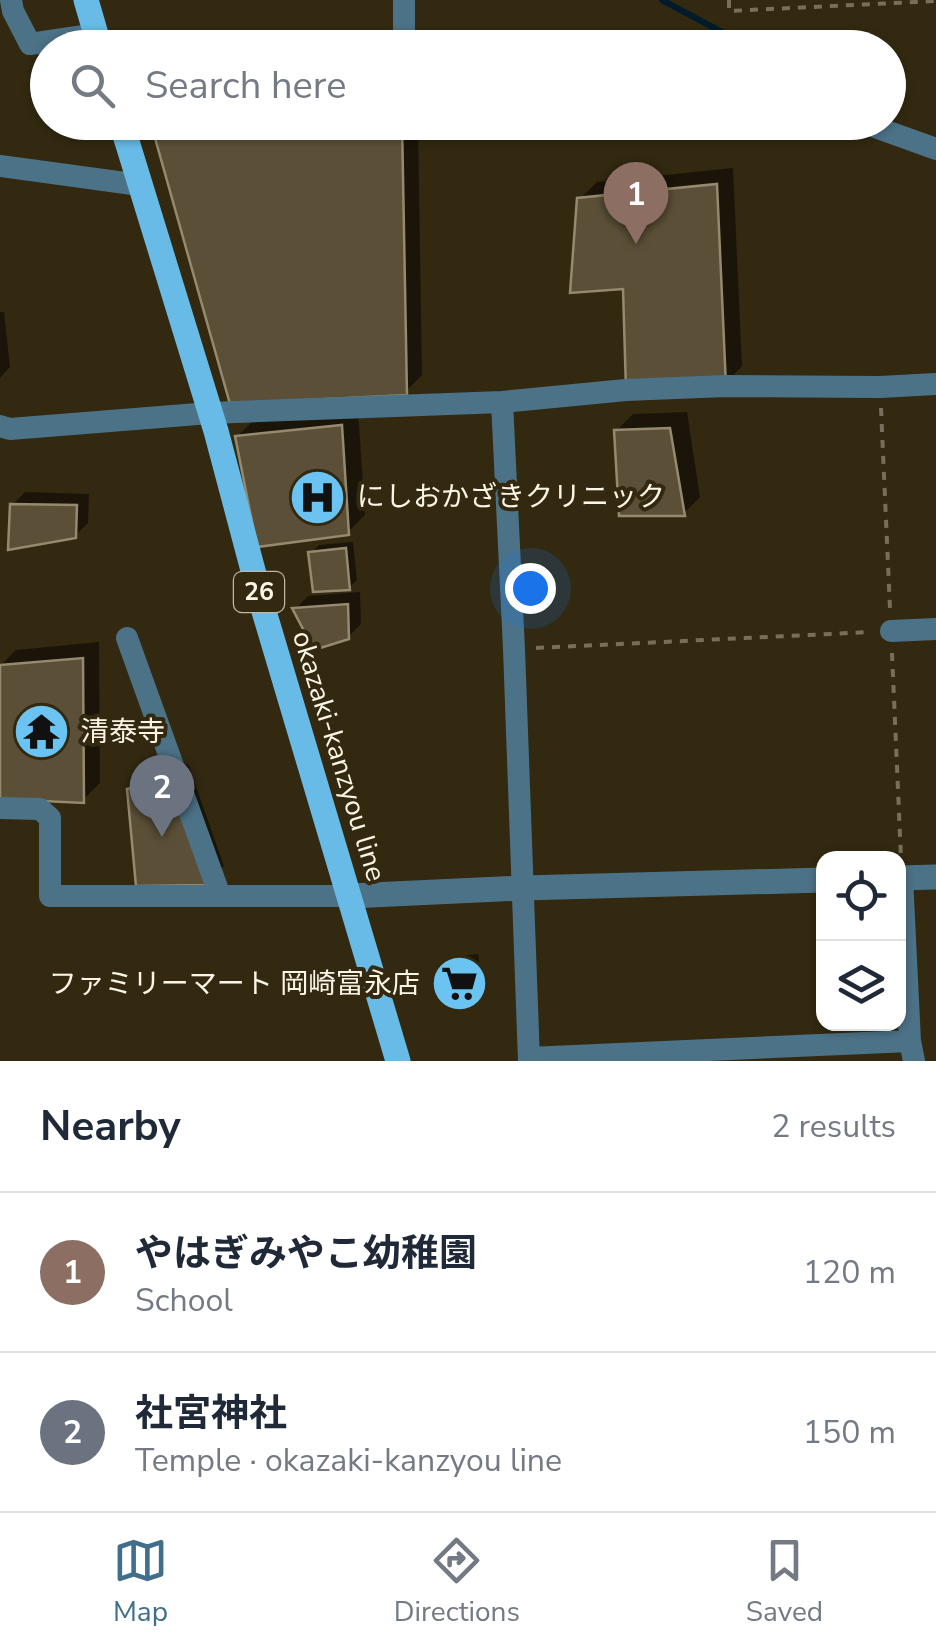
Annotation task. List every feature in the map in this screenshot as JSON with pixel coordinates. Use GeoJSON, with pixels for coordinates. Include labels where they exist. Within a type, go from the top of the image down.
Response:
{"type":"FeatureCollection","features":[{"type":"Feature","properties":{"kind":"main road"},"geometry":{"type":"LineString","coordinates":[[86,0],[96,30]]}},
{"type":"Feature","properties":{"kind":"main road","name":"okazaki-kanzyou line"},"geometry":{"type":"LineString","coordinates":[[126,140],[398,1061]]}},
{"type":"Feature","properties":{"kind":"street"},"geometry":{"type":"LineString","coordinates":[[404,0],[404,30]]}},
{"type":"Feature","properties":{"kind":"street"},"geometry":{"type":"LineString","coordinates":[[8,8],[30,44]]}},
{"type":"Feature","properties":{"kind":"street"},"geometry":{"type":"LineString","coordinates":[[906,138],[936,149]]}},
{"type":"Feature","properties":{"kind":"street"},"geometry":{"type":"LineString","coordinates":[[0,166],[140,185]]}},
{"type":"Feature","properties":{"kind":"street"},"geometry":{"type":"LineString","coordinates":[[0,426],[502,402],[626,390],[936,384]]}},
{"type":"Feature","properties":{"kind":"street"},"geometry":{"type":"LineString","coordinates":[[502,402],[529,1060],[912,1051],[904,941]]}},
{"type":"Feature","properties":{"kind":"street"},"geometry":{"type":"LineString","coordinates":[[891,631],[936,629]]}},
{"type":"Feature","properties":{"kind":"street"},"geometry":{"type":"LineString","coordinates":[[126,638],[220,896]]}},
{"type":"Feature","properties":{"kind":"street"},"geometry":{"type":"LineString","coordinates":[[0,808],[40,809],[50,818],[50,896],[350,896],[816,880]]}},
{"type":"Feature","properties":{"kind":"street"},"geometry":{"type":"LineString","coordinates":[[906,878],[936,877]]}},
{"type":"Feature","properties":{"kind":"path"},"geometry":{"type":"LineString","coordinates":[[728,0],[730,11],[936,1]]}},
{"type":"Feature","properties":{"kind":"path"},"geometry":{"type":"LineString","coordinates":[[880,387],[899,851]]}},
{"type":"Feature","properties":{"kind":"path"},"geometry":{"type":"LineString","coordinates":[[514,649],[891,631]]}},
{"type":"Feature","properties":{"kind":"building"},"geometry":{"type":"Polygon","coordinates":[[[156,140],[402,140],[407,395],[230,404],[156,140]]]}},
{"type":"Feature","properties":{"kind":"building"},"geometry":{"type":"Polygon","coordinates":[[[717,184],[726,386],[626,390],[623,289],[570,293],[577,198],[717,184]]]}},
{"type":"Feature","properties":{"kind":"building"},"geometry":{"type":"Polygon","coordinates":[[[342,425],[349,535],[257,547],[235,436],[342,425]]]}},
{"type":"Feature","properties":{"kind":"building"},"geometry":{"type":"Polygon","coordinates":[[[670,428],[685,516],[619,516],[614,430],[670,428]]]}},
{"type":"Feature","properties":{"kind":"building"},"geometry":{"type":"Polygon","coordinates":[[[10,504],[77,505],[76,538],[8,550],[10,504]]]}},
{"type":"Feature","properties":{"kind":"building"},"geometry":{"type":"Polygon","coordinates":[[[346,548],[350,590],[313,592],[308,552],[346,548]]]}},
{"type":"Feature","properties":{"kind":"building"},"geometry":{"type":"Polygon","coordinates":[[[348,604],[349,639],[314,650],[292,608],[348,604]]]}},
{"type":"Feature","properties":{"kind":"building","name":"清泰寺"},"geometry":{"type":"Polygon","coordinates":[[[83,658],[84,803],[0,799],[0,665],[83,658]]]}},
{"type":"Feature","properties":{"kind":"building"},"geometry":{"type":"Polygon","coordinates":[[[171,780],[208,885],[136,886],[127,789],[171,780]]]}},
{"type":"Feature","properties":{"kind":"building","name":"ファミリーマート 岡崎富永店"},"geometry":{"type":"Polygon","coordinates":[[[470,961],[477,1004],[448,1006],[441,964],[470,961]]]}},
{"type":"Feature","properties":{"kind":"waterway"},"geometry":{"type":"LineString","coordinates":[[662,0],[718,30]]}},
{"type":"Feature","properties":{"kind":"place","name":"やはぎみやこ幼稚園"},"geometry":{"type":"Point","coordinates":[636,244]}},
{"type":"Feature","properties":{"kind":"place","name":"にしおかざきクリニック"},"geometry":{"type":"Point","coordinates":[318,497]}},
{"type":"Feature","properties":{"kind":"place","name":"清泰寺"},"geometry":{"type":"Point","coordinates":[42,732]}},
{"type":"Feature","properties":{"kind":"place","name":"社宮神社"},"geometry":{"type":"Point","coordinates":[162,837]}},
{"type":"Feature","properties":{"kind":"place","name":"ファミリーマート 岡崎富永店"},"geometry":{"type":"Point","coordinates":[459,984]}}]}
